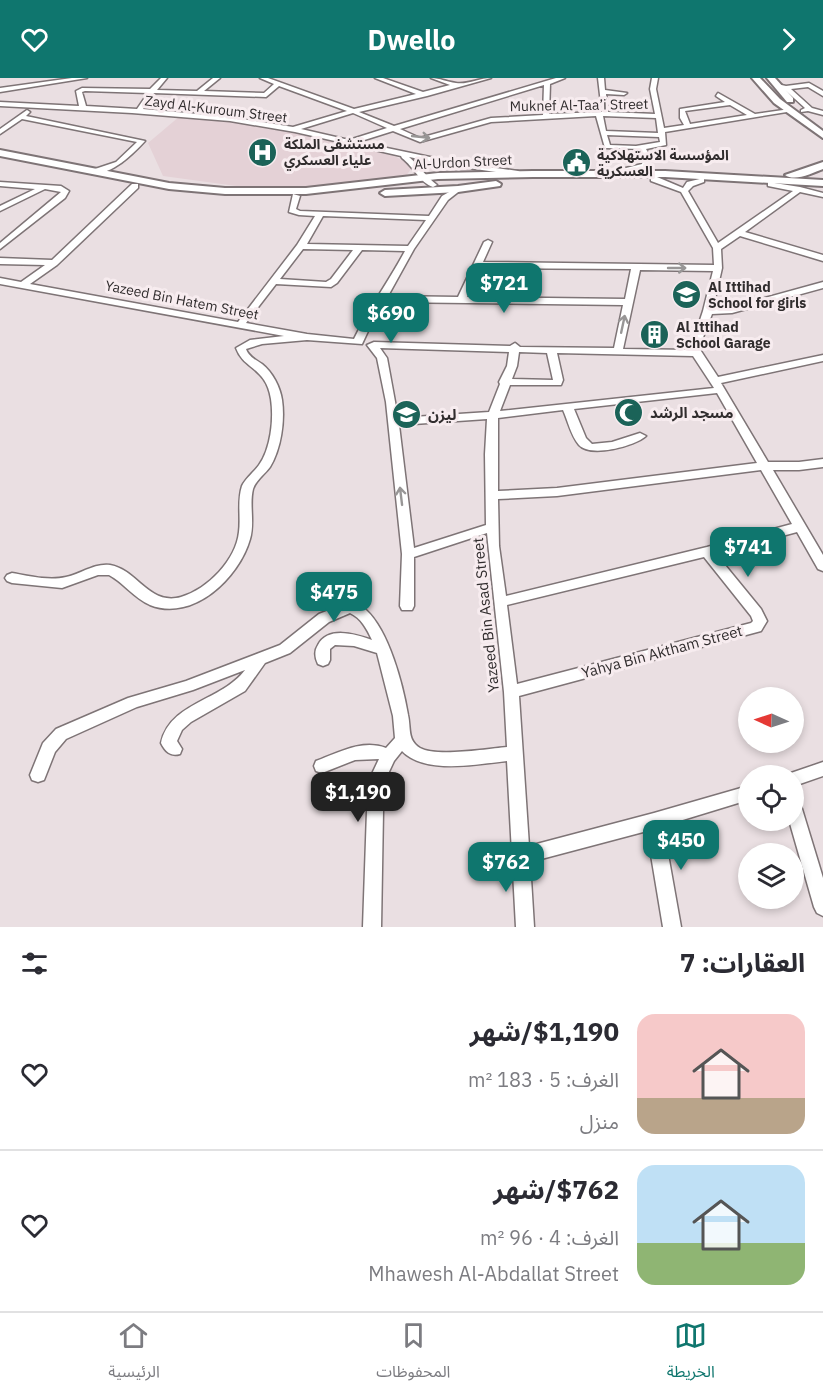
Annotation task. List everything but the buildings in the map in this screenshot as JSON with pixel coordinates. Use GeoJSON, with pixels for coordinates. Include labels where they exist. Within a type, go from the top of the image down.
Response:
{"type":"FeatureCollection","features":[{"type":"Feature","properties":{"kind":"highway"},"geometry":{"type":"LineString","coordinates":[[756,78],[790,111],[823,135]]}},
{"type":"Feature","properties":{"kind":"highway"},"geometry":{"type":"LineString","coordinates":[[778,84],[823,124]]}},
{"type":"Feature","properties":{"kind":"highway","name":"Al-Urdon Street"},"geometry":{"type":"LineString","coordinates":[[0,153],[180,187],[242,191],[306,191],[422,178],[701,180],[823,188]]}},
{"type":"Feature","properties":{"kind":"highway","name":"Al-Urdon Street"},"geometry":{"type":"LineString","coordinates":[[0,159],[135,186],[194,194],[296,196],[406,192],[434,188],[458,189],[533,174],[616,173],[823,183]]}},
{"type":"Feature","properties":{"kind":"highway"},"geometry":{"type":"LineString","coordinates":[[752,178],[806,173],[823,165]]}},
{"type":"Feature","properties":{"kind":"highway"},"geometry":{"type":"LineString","coordinates":[[401,181],[413,175],[417,166]]}},
{"type":"Feature","properties":{"kind":"highway"},"geometry":{"type":"LineString","coordinates":[[434,188],[514,178]]}},
{"type":"Feature","properties":{"kind":"highway"},"geometry":{"type":"LineString","coordinates":[[401,181],[413,186],[406,192]]}},
{"type":"Feature","properties":{"kind":"street"},"geometry":{"type":"LineString","coordinates":[[0,82],[29,78]]}},
{"type":"Feature","properties":{"kind":"street"},"geometry":{"type":"LineString","coordinates":[[0,90],[84,78]]}},
{"type":"Feature","properties":{"kind":"street"},"geometry":{"type":"LineString","coordinates":[[139,111],[164,78]]}},
{"type":"Feature","properties":{"kind":"street"},"geometry":{"type":"LineString","coordinates":[[199,92],[217,78]]}},
{"type":"Feature","properties":{"kind":"street","name":"Muknef Al-Taa’i Street"},"geometry":{"type":"LineString","coordinates":[[263,78],[354,111],[420,140],[491,120],[602,114],[658,116]]}},
{"type":"Feature","properties":{"kind":"street"},"geometry":{"type":"LineString","coordinates":[[381,78],[426,95]]}},
{"type":"Feature","properties":{"kind":"street"},"geometry":{"type":"LineString","coordinates":[[434,78],[458,86]]}},
{"type":"Feature","properties":{"kind":"street"},"geometry":{"type":"LineString","coordinates":[[292,130],[354,111],[488,78]]}},
{"type":"Feature","properties":{"kind":"street"},"geometry":{"type":"LineString","coordinates":[[348,143],[562,78]]}},
{"type":"Feature","properties":{"kind":"street"},"geometry":{"type":"LineString","coordinates":[[601,78],[604,92],[603,134],[607,147],[639,148],[664,144],[653,89],[655,78]]}},
{"type":"Feature","properties":{"kind":"street"},"geometry":{"type":"LineString","coordinates":[[546,116],[547,82]]}},
{"type":"Feature","properties":{"kind":"street"},"geometry":{"type":"LineString","coordinates":[[261,104],[266,95],[278,84]]}},
{"type":"Feature","properties":{"kind":"street"},"geometry":{"type":"LineString","coordinates":[[778,84],[811,85],[823,94]]}},
{"type":"Feature","properties":{"kind":"street"},"geometry":{"type":"LineString","coordinates":[[83,109],[79,91],[89,89],[266,95]]}},
{"type":"Feature","properties":{"kind":"street"},"geometry":{"type":"LineString","coordinates":[[604,92],[624,93]]}},
{"type":"Feature","properties":{"kind":"street"},"geometry":{"type":"LineString","coordinates":[[718,95],[753,116]]}},
{"type":"Feature","properties":{"kind":"street"},"geometry":{"type":"LineString","coordinates":[[688,126],[683,118],[682,110],[730,103]]}},
{"type":"Feature","properties":{"kind":"street","name":"Zayd Al-Kuroum Street"},"geometry":{"type":"LineString","coordinates":[[0,104],[139,111],[245,121],[476,168],[533,174]]}},
{"type":"Feature","properties":{"kind":"street"},"geometry":{"type":"LineString","coordinates":[[0,132],[35,106]]}},
{"type":"Feature","properties":{"kind":"street"},"geometry":{"type":"LineString","coordinates":[[460,108],[470,112]]}},
{"type":"Feature","properties":{"kind":"street"},"geometry":{"type":"LineString","coordinates":[[806,110],[823,113]]}},
{"type":"Feature","properties":{"kind":"street"},"geometry":{"type":"LineString","coordinates":[[603,134],[662,132],[790,111]]}},
{"type":"Feature","properties":{"kind":"street"},"geometry":{"type":"LineString","coordinates":[[616,173],[645,165],[647,156],[639,148],[627,115]]}},
{"type":"Feature","properties":{"kind":"street"},"geometry":{"type":"LineString","coordinates":[[481,116],[491,120]]}},
{"type":"Feature","properties":{"kind":"street"},"geometry":{"type":"LineString","coordinates":[[21,117],[142,141],[118,163],[95,171]]}},
{"type":"Feature","properties":{"kind":"street"},"geometry":{"type":"LineString","coordinates":[[420,120],[430,124]]}},
{"type":"Feature","properties":{"kind":"street"},"geometry":{"type":"LineString","coordinates":[[440,128],[450,133]]}},
{"type":"Feature","properties":{"kind":"street","name":"Zayd Al-Kuroum Street"},"geometry":{"type":"LineString","coordinates":[[392,152],[417,166]]}},
{"type":"Feature","properties":{"kind":"street"},"geometry":{"type":"LineString","coordinates":[[118,163],[121,177]]}},
{"type":"Feature","properties":{"kind":"street"},"geometry":{"type":"LineString","coordinates":[[417,166],[422,178],[446,198]]}},
{"type":"Feature","properties":{"kind":"street"},"geometry":{"type":"LineString","coordinates":[[654,179],[684,191],[717,248],[718,268],[708,311],[695,350],[823,566]]}},
{"type":"Feature","properties":{"kind":"street"},"geometry":{"type":"LineString","coordinates":[[684,191],[690,184],[701,180]]}},
{"type":"Feature","properties":{"kind":"street"},"geometry":{"type":"LineString","coordinates":[[0,184],[65,191],[62,196],[0,247]]}},
{"type":"Feature","properties":{"kind":"street"},"geometry":{"type":"LineString","coordinates":[[771,184],[823,195]]}},
{"type":"Feature","properties":{"kind":"street"},"geometry":{"type":"LineString","coordinates":[[24,284],[54,263],[135,186]]}},
{"type":"Feature","properties":{"kind":"street"},"geometry":{"type":"LineString","coordinates":[[0,209],[44,187]]}},
{"type":"Feature","properties":{"kind":"street"},"geometry":{"type":"LineString","coordinates":[[406,606],[408,555],[393,422],[382,358],[368,339],[370,316],[431,218],[446,198],[458,189]]}},
{"type":"Feature","properties":{"kind":"street"},"geometry":{"type":"LineString","coordinates":[[717,248],[800,189]]}},
{"type":"Feature","properties":{"kind":"street"},"geometry":{"type":"LineString","coordinates":[[296,196],[292,210],[294,211],[431,218]]}},
{"type":"Feature","properties":{"kind":"street"},"geometry":{"type":"LineString","coordinates":[[240,325],[301,246],[320,214]]}},
{"type":"Feature","properties":{"kind":"street"},"geometry":{"type":"LineString","coordinates":[[739,232],[823,258]]}},
{"type":"Feature","properties":{"kind":"street"},"geometry":{"type":"LineString","coordinates":[[461,300],[488,242]]}},
{"type":"Feature","properties":{"kind":"street"},"geometry":{"type":"LineString","coordinates":[[301,246],[410,249]]}},
{"type":"Feature","properties":{"kind":"street"},"geometry":{"type":"LineString","coordinates":[[274,281],[328,285],[334,281],[359,248]]}},
{"type":"Feature","properties":{"kind":"street"},"geometry":{"type":"LineString","coordinates":[[0,261],[54,263]]}},
{"type":"Feature","properties":{"kind":"street"},"geometry":{"type":"LineString","coordinates":[[479,265],[718,268]]}},
{"type":"Feature","properties":{"kind":"street"},"geometry":{"type":"LineString","coordinates":[[618,349],[636,268]]}},
{"type":"Feature","properties":{"kind":"street","name":"Yazeed Bin Hatem Street"},"geometry":{"type":"LineString","coordinates":[[0,281],[307,337],[551,350],[618,349]]}},
{"type":"Feature","properties":{"kind":"street"},"geometry":{"type":"LineString","coordinates":[[708,311],[732,310],[823,285]]}},
{"type":"Feature","properties":{"kind":"street"},"geometry":{"type":"LineString","coordinates":[[382,299],[627,302]]}},
{"type":"Feature","properties":{"kind":"street"},"geometry":{"type":"LineString","coordinates":[[12,578],[62,583],[98,570],[112,570],[136,590],[154,601],[170,604],[197,595],[221,579],[242,546],[245,535],[248,486],[266,463],[277,418],[277,403],[269,377],[244,356],[241,348],[255,342],[307,337]]}},
{"type":"Feature","properties":{"kind":"street","name":"Yazeed Bin Hatem Street"},"geometry":{"type":"LineString","coordinates":[[511,348],[695,350]]}},
{"type":"Feature","properties":{"kind":"street","name":"Yazeed Bin Asad Street"},"geometry":{"type":"LineString","coordinates":[[511,348],[512,366],[493,415],[491,454],[493,546],[511,692],[525,927]]}},
{"type":"Feature","properties":{"kind":"street"},"geometry":{"type":"LineString","coordinates":[[506,377],[557,383],[551,350]]}},
{"type":"Feature","properties":{"kind":"street"},"geometry":{"type":"LineString","coordinates":[[393,422],[493,415],[718,386],[823,358]]}},
{"type":"Feature","properties":{"kind":"street"},"geometry":{"type":"LineString","coordinates":[[567,406],[582,442],[588,446],[605,446],[640,436]]}},
{"type":"Feature","properties":{"kind":"street"},"geometry":{"type":"LineString","coordinates":[[493,495],[557,492],[765,466],[823,463]]}},
{"type":"Feature","properties":{"kind":"street"},"geometry":{"type":"LineString","coordinates":[[408,555],[493,527]]}},
{"type":"Feature","properties":{"kind":"street"},"geometry":{"type":"LineString","coordinates":[[500,602],[707,552],[798,527]]}},
{"type":"Feature","properties":{"kind":"street","name":"Yahya Bin Aktham Street"},"geometry":{"type":"LineString","coordinates":[[511,692],[758,626],[760,621],[756,613],[707,552]]}},
{"type":"Feature","properties":{"kind":"street"},"geometry":{"type":"LineString","coordinates":[[38,775],[49,748],[61,734],[133,702],[259,660],[295,643],[324,618],[350,607],[361,612],[367,619],[381,649],[400,716],[403,740],[409,748],[421,756],[448,758],[516,753]]}},
{"type":"Feature","properties":{"kind":"street"},"geometry":{"type":"LineString","coordinates":[[323,660],[322,651],[325,646],[340,638],[362,642],[381,649]]}},
{"type":"Feature","properties":{"kind":"street"},"geometry":{"type":"LineString","coordinates":[[174,749],[169,743],[172,731],[205,705],[237,688],[249,677],[259,660]]}},
{"type":"Feature","properties":{"kind":"street"},"geometry":{"type":"LineString","coordinates":[[372,927],[375,811],[379,776],[388,756],[403,740]]}},
{"type":"Feature","properties":{"kind":"street"},"geometry":{"type":"LineString","coordinates":[[322,766],[363,751],[380,752],[388,756]]}},
{"type":"Feature","properties":{"kind":"street"},"geometry":{"type":"LineString","coordinates":[[804,775],[823,769]]}},
{"type":"Feature","properties":{"kind":"street"},"geometry":{"type":"LineString","coordinates":[[521,856],[654,821],[738,795]]}},
{"type":"Feature","properties":{"kind":"street"},"geometry":{"type":"LineString","coordinates":[[654,821],[672,927]]}},
{"type":"Feature","properties":{"kind":"street"},"geometry":{"type":"LineString","coordinates":[[801,831],[823,907]]}},
{"type":"Feature","properties":{"kind":"shaded area","name":"مستشفى الملكة علياء العسكري"},"geometry":{"type":"Polygon","coordinates":[[[180,116],[269,125],[394,156],[406,162],[411,169],[406,176],[398,179],[290,189],[251,188],[163,176],[148,143],[180,116]]]}},
{"type":"Feature","properties":{"kind":"place","name":"مستشفى الملكة علياء العسكري"},"geometry":{"type":"Point","coordinates":[263,152]}},
{"type":"Feature","properties":{"kind":"place","name":"المؤسسة الاستهلاكية العسكرية"},"geometry":{"type":"Point","coordinates":[576,163]}},
{"type":"Feature","properties":{"kind":"place","name":"Al Ittihad School for girls"},"geometry":{"type":"Point","coordinates":[687,295]}},
{"type":"Feature","properties":{"kind":"place","name":"Al Ittihad School Garage"},"geometry":{"type":"Point","coordinates":[655,335]}},
{"type":"Feature","properties":{"kind":"place","name":"مسجد الرشد"},"geometry":{"type":"Point","coordinates":[629,413]}},
{"type":"Feature","properties":{"kind":"place","name":"ليزن"},"geometry":{"type":"Point","coordinates":[407,415]}}]}
